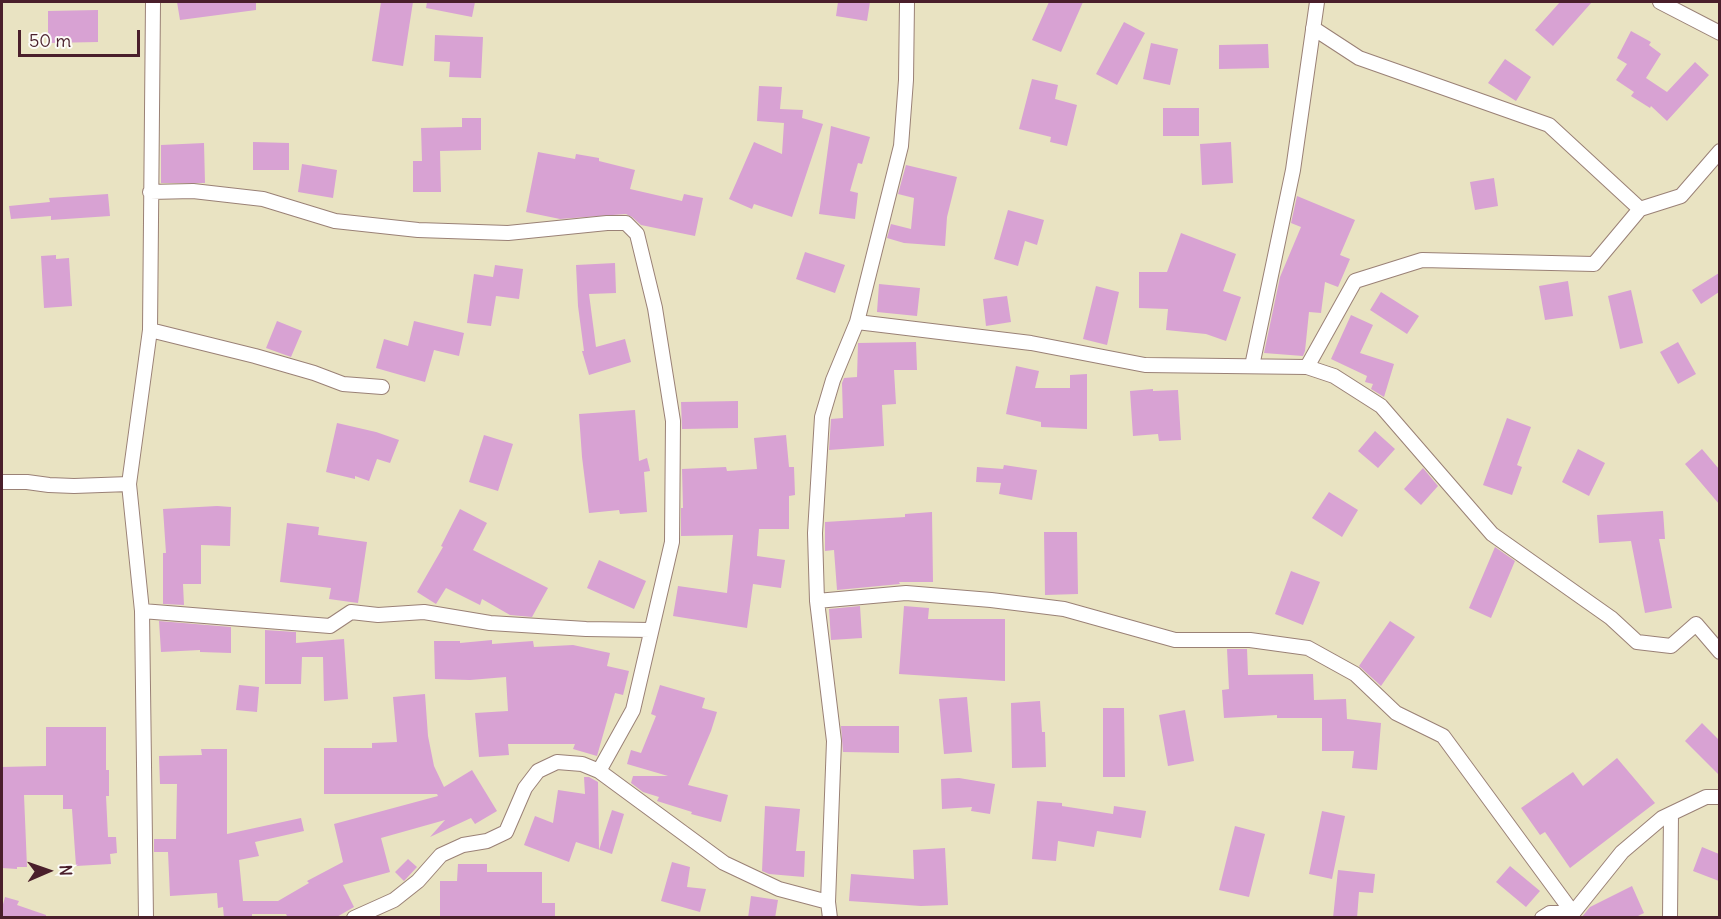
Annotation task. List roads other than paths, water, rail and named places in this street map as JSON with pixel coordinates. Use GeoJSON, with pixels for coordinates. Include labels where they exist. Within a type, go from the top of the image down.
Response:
{"type":"FeatureCollection","features":[{"type":"Feature","properties":{"kind":"street"},"geometry":{"type":"LineString","coordinates":[[146,918],[142,611],[129,484],[150,330],[153,2]]}},
{"type":"Feature","properties":{"kind":"street"},"geometry":{"type":"LineString","coordinates":[[830,918],[828,902],[834,741],[816,601],[815,533],[822,417],[833,380],[857,321],[902,146],[907,2]]}},
{"type":"Feature","properties":{"kind":"street"},"geometry":{"type":"LineString","coordinates":[[1252,366],[1293,170],[1317,2]]}},
{"type":"Feature","properties":{"kind":"street"},"geometry":{"type":"LineString","coordinates":[[1660,2],[1719,33]]}},
{"type":"Feature","properties":{"kind":"street"},"geometry":{"type":"LineString","coordinates":[[1313,28],[1359,58],[1549,125],[1640,209]]}},
{"type":"Feature","properties":{"kind":"street"},"geometry":{"type":"LineString","coordinates":[[1308,367],[1355,281],[1422,260],[1594,264],[1640,209],[1681,196],[1719,151]]}},
{"type":"Feature","properties":{"kind":"street"},"geometry":{"type":"LineString","coordinates":[[150,192],[193,191],[263,199],[335,221],[418,230],[508,232],[626,223],[637,234],[655,308],[673,421],[672,542],[633,710],[599,771]]}},
{"type":"Feature","properties":{"kind":"street"},"geometry":{"type":"LineString","coordinates":[[857,321],[1030,343],[1145,365],[1308,367],[1334,376],[1381,406],[1492,534],[1611,618],[1637,642],[1671,646],[1696,624],[1719,652]]}},
{"type":"Feature","properties":{"kind":"street"},"geometry":{"type":"LineString","coordinates":[[150,330],[265,358],[344,384],[382,387]]}},
{"type":"Feature","properties":{"kind":"street"},"geometry":{"type":"LineString","coordinates":[[2,482],[66,486],[129,484]]}},
{"type":"Feature","properties":{"kind":"street"},"geometry":{"type":"LineString","coordinates":[[816,601],[906,593],[991,600],[1064,609],[1175,640],[1250,640],[1308,648],[1355,674],[1396,713],[1443,736],[1573,913]]}},
{"type":"Feature","properties":{"kind":"street"},"geometry":{"type":"LineString","coordinates":[[142,611],[330,626],[351,612],[378,615],[424,612],[490,623],[650,630]]}},
{"type":"Feature","properties":{"kind":"street"},"geometry":{"type":"LineString","coordinates":[[354,918],[394,900],[418,881],[441,855],[463,845],[487,841],[506,832],[525,788],[538,771],[557,762],[582,764],[599,771],[724,863],[778,889],[828,902]]}},
{"type":"Feature","properties":{"kind":"street"},"geometry":{"type":"LineString","coordinates":[[1573,913],[1622,852],[1662,818],[1706,797],[1719,797]]}},
{"type":"Feature","properties":{"kind":"street"},"geometry":{"type":"LineString","coordinates":[[1670,918],[1671,814]]}},
{"type":"Feature","properties":{"kind":"street"},"geometry":{"type":"LineString","coordinates":[[1542,918],[1550,913],[1573,913]]}}]}
